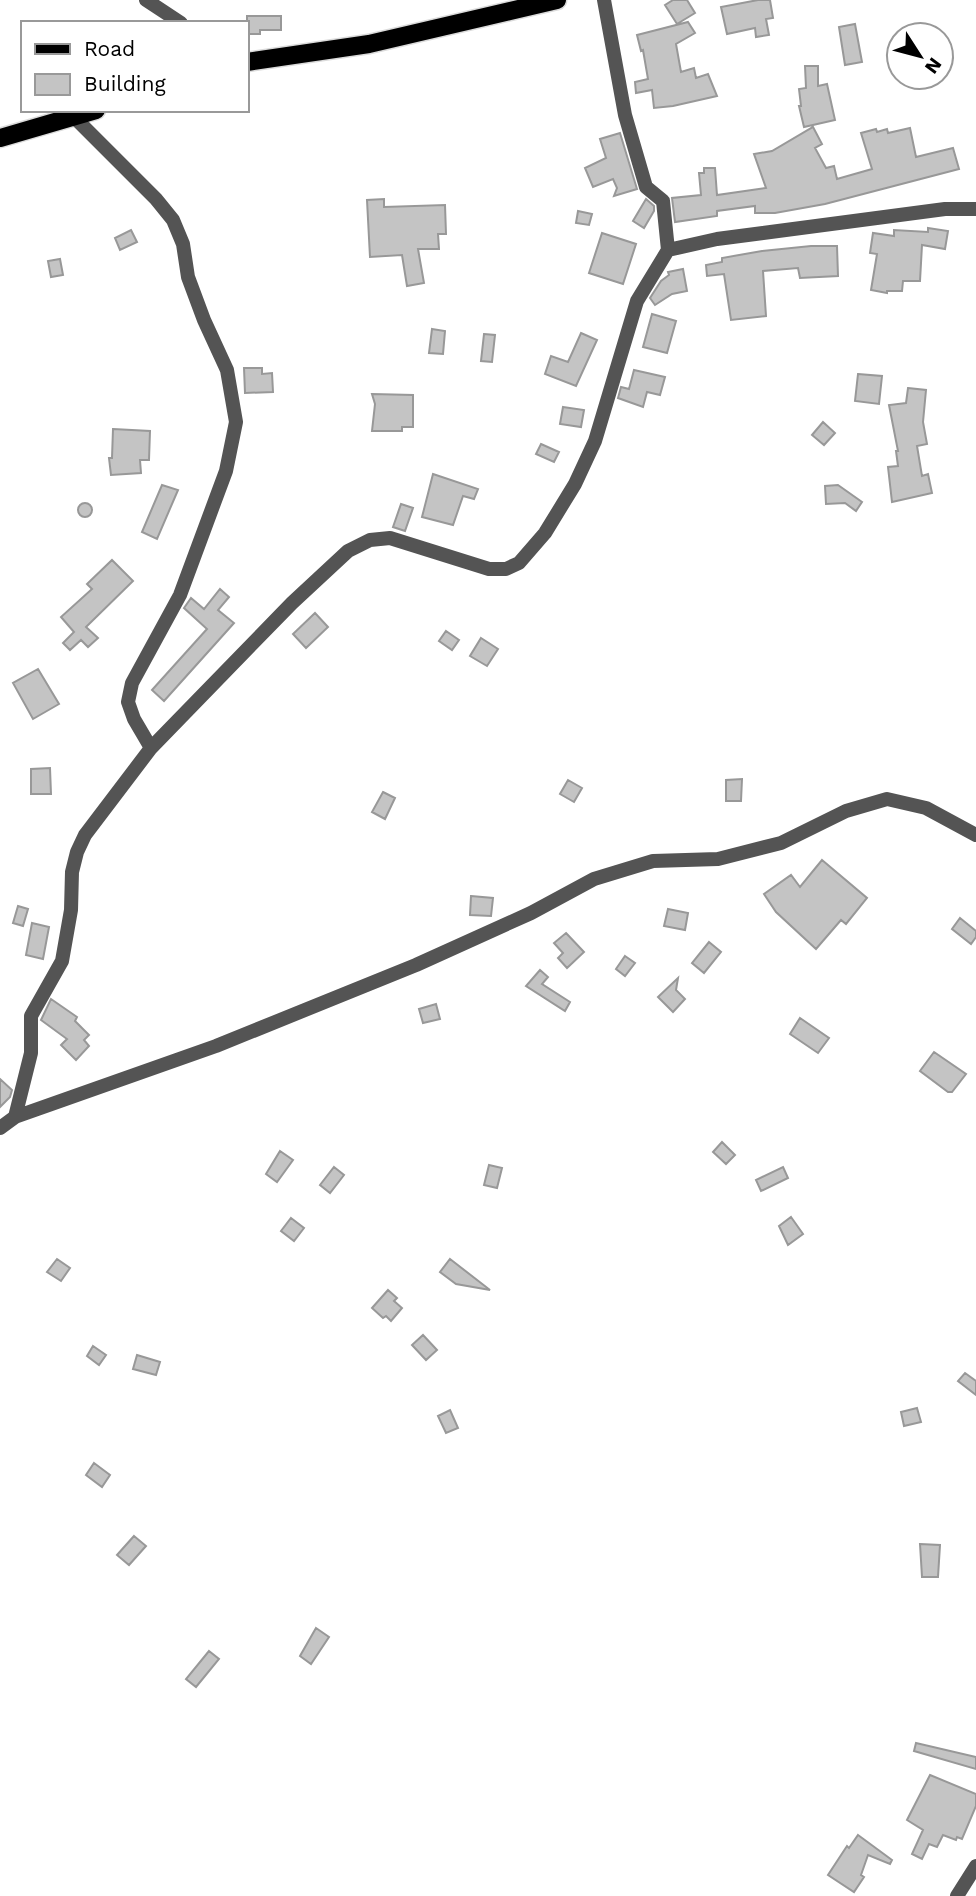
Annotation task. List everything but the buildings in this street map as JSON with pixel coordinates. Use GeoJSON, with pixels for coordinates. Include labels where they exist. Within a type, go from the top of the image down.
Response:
{"type":"FeatureCollection","features":[{"type":"Feature","properties":{"kind":"main road"},"geometry":{"type":"LineString","coordinates":[[248,62],[369,44],[557,0]]}},
{"type":"Feature","properties":{"kind":"main road"},"geometry":{"type":"LineString","coordinates":[[0,138],[90,112]]}},
{"type":"Feature","properties":{"kind":"street"},"geometry":{"type":"LineString","coordinates":[[146,0],[178,21]]}},
{"type":"Feature","properties":{"kind":"street"},"geometry":{"type":"LineString","coordinates":[[15,1117],[31,1053],[31,1016],[62,961],[71,910],[72,872],[77,852],[85,835],[151,748],[292,603],[348,551],[370,540],[390,538],[489,569],[506,569],[519,563],[545,533],[575,484],[590,452],[637,301],[668,250],[663,201],[646,187],[625,115],[604,0]]}},
{"type":"Feature","properties":{"kind":"street"},"geometry":{"type":"LineString","coordinates":[[74,117],[173,220],[183,244],[188,276],[227,370],[236,422],[226,471],[180,596],[132,683],[128,702],[134,719],[151,748]]}},
{"type":"Feature","properties":{"kind":"street"},"geometry":{"type":"LineString","coordinates":[[668,250],[717,239],[945,209],[976,209]]}},
{"type":"Feature","properties":{"kind":"street"},"geometry":{"type":"LineString","coordinates":[[0,1128],[15,1117],[216,1046],[354,990],[531,913],[606,875],[653,861],[718,859],[781,843],[846,811],[887,799],[926,808],[976,835]]}},
{"type":"Feature","properties":{"kind":"street"},"geometry":{"type":"LineString","coordinates":[[957,1896],[976,1867]]}}]}
